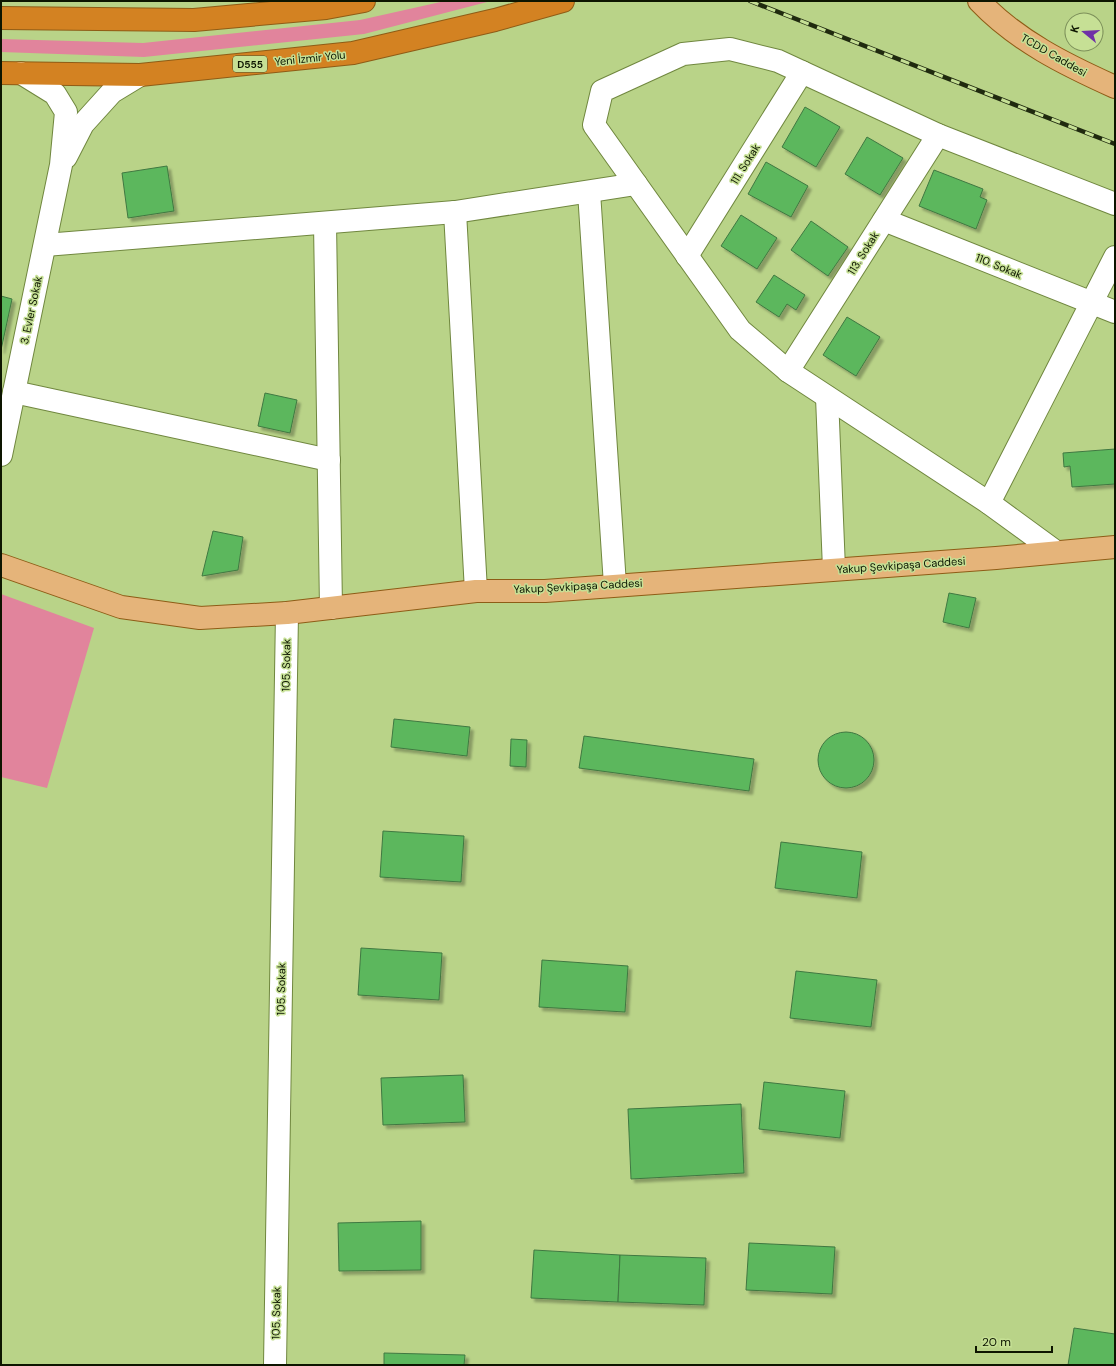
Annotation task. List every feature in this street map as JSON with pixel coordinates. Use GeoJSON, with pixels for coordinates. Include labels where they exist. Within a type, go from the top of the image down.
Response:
{"type":"FeatureCollection","features":[{"type":"Feature","properties":{"kind":"highway"},"geometry":{"type":"LineString","coordinates":[[1,18],[194,20],[326,8],[364,1]]}},
{"type":"Feature","properties":{"kind":"highway","name":"Yeni İzmir Yolu"},"geometry":{"type":"LineString","coordinates":[[11,73],[140,74],[353,53],[495,20],[563,1]]}},
{"type":"Feature","properties":{"kind":"main road","name":"TCDD Caddesi"},"geometry":{"type":"LineString","coordinates":[[979,1],[993,15],[1034,46],[1078,70],[1115,87]]}},
{"type":"Feature","properties":{"kind":"main road","name":"Yakup Şevkipaşa Caddesi"},"geometry":{"type":"LineString","coordinates":[[1,565],[121,607],[200,618],[287,613],[476,591],[545,591],[996,558],[1115,547]]}},
{"type":"Feature","properties":{"kind":"street"},"geometry":{"type":"LineString","coordinates":[[1056,552],[989,504],[788,371],[740,330],[594,125],[602,91],[683,54],[730,49],[778,61],[938,135],[1115,204]]}},
{"type":"Feature","properties":{"kind":"street","name":"111. Sokak"},"geometry":{"type":"LineString","coordinates":[[687,256],[802,72]]}},
{"type":"Feature","properties":{"kind":"street"},"geometry":{"type":"LineString","coordinates":[[11,73],[55,94],[66,112],[61,165]]}},
{"type":"Feature","properties":{"kind":"street"},"geometry":{"type":"LineString","coordinates":[[61,165],[83,124],[112,92],[140,74]]}},
{"type":"Feature","properties":{"kind":"street","name":"113. Sokak"},"geometry":{"type":"LineString","coordinates":[[788,371],[938,135]]}},
{"type":"Feature","properties":{"kind":"street","name":"3. Evler Sokak"},"geometry":{"type":"LineString","coordinates":[[1,455],[61,165]]}},
{"type":"Feature","properties":{"kind":"street"},"geometry":{"type":"LineString","coordinates":[[45,245],[455,212],[636,184]]}},
{"type":"Feature","properties":{"kind":"street"},"geometry":{"type":"LineString","coordinates":[[589,192],[615,585]]}},
{"type":"Feature","properties":{"kind":"street"},"geometry":{"type":"LineString","coordinates":[[455,212],[476,591]]}},
{"type":"Feature","properties":{"kind":"street","name":"110. Sokak"},"geometry":{"type":"LineString","coordinates":[[884,220],[1115,312]]}},
{"type":"Feature","properties":{"kind":"street"},"geometry":{"type":"LineString","coordinates":[[325,223],[331,608]]}},
{"type":"Feature","properties":{"kind":"street"},"geometry":{"type":"LineString","coordinates":[[989,504],[1115,256]]}},
{"type":"Feature","properties":{"kind":"street"},"geometry":{"type":"LineString","coordinates":[[14,392],[328,460]]}},
{"type":"Feature","properties":{"kind":"street"},"geometry":{"type":"LineString","coordinates":[[827,397],[834,569]]}},
{"type":"Feature","properties":{"kind":"street","name":"105. Sokak"},"geometry":{"type":"LineString","coordinates":[[275,1365],[287,613]]}},
{"type":"Feature","properties":{"kind":"shaded area"},"geometry":{"type":"Polygon","coordinates":[[[445,1],[491,1],[364,34],[144,57],[1,52],[1,39],[143,43],[360,20],[445,1]]]}},
{"type":"Feature","properties":{"kind":"shaded area"},"geometry":{"type":"Polygon","coordinates":[[[1,594],[94,628],[47,788],[1,777],[1,594]]]}},
{"type":"Feature","properties":{"kind":"building"},"geometry":{"type":"Polygon","coordinates":[[[805,107],[840,127],[816,167],[782,147],[805,107]]]}},
{"type":"Feature","properties":{"kind":"building"},"geometry":{"type":"Polygon","coordinates":[[[867,137],[903,158],[880,195],[845,174],[867,137]]]}},
{"type":"Feature","properties":{"kind":"building"},"geometry":{"type":"Polygon","coordinates":[[[766,162],[808,186],[791,217],[748,194],[766,162]]]}},
{"type":"Feature","properties":{"kind":"building"},"geometry":{"type":"Polygon","coordinates":[[[167,166],[174,211],[128,218],[122,173],[167,166]]]}},
{"type":"Feature","properties":{"kind":"building"},"geometry":{"type":"Polygon","coordinates":[[[934,170],[983,189],[980,197],[987,200],[976,229],[919,206],[934,170]]]}},
{"type":"Feature","properties":{"kind":"building"},"geometry":{"type":"Polygon","coordinates":[[[741,215],[777,238],[757,269],[721,246],[741,215]]]}},
{"type":"Feature","properties":{"kind":"building"},"geometry":{"type":"Polygon","coordinates":[[[811,221],[848,247],[828,276],[791,250],[811,221]]]}},
{"type":"Feature","properties":{"kind":"building"},"geometry":{"type":"Polygon","coordinates":[[[774,275],[805,295],[796,310],[787,304],[779,317],[756,302],[774,275]]]}},
{"type":"Feature","properties":{"kind":"building"},"geometry":{"type":"Polygon","coordinates":[[[1,296],[12,299],[1,350],[1,296]]]}},
{"type":"Feature","properties":{"kind":"building"},"geometry":{"type":"Polygon","coordinates":[[[847,317],[880,337],[856,376],[823,355],[847,317]]]}},
{"type":"Feature","properties":{"kind":"building"},"geometry":{"type":"Polygon","coordinates":[[[265,393],[297,400],[290,433],[258,426],[265,393]]]}},
{"type":"Feature","properties":{"kind":"building"},"geometry":{"type":"Polygon","coordinates":[[[1115,449],[1115,484],[1072,487],[1070,466],[1064,467],[1063,453],[1115,449]]]}},
{"type":"Feature","properties":{"kind":"building"},"geometry":{"type":"Polygon","coordinates":[[[213,531],[243,537],[238,570],[202,576],[213,531]]]}},
{"type":"Feature","properties":{"kind":"building"},"geometry":{"type":"Polygon","coordinates":[[[949,593],[976,598],[969,628],[943,622],[949,593]]]}},
{"type":"Feature","properties":{"kind":"building"},"geometry":{"type":"Polygon","coordinates":[[[394,719],[470,727],[467,756],[391,747],[394,719]]]}},
{"type":"Feature","properties":{"kind":"building"},"geometry":{"type":"Polygon","coordinates":[[[840,732],[852,732],[866,740],[874,754],[872,771],[866,780],[852,788],[840,788],[830,783],[823,776],[818,766],[818,754],[823,744],[830,737],[840,732]]]}},
{"type":"Feature","properties":{"kind":"building"},"geometry":{"type":"Polygon","coordinates":[[[584,736],[754,759],[749,791],[579,768],[584,736]]]}},
{"type":"Feature","properties":{"kind":"building"},"geometry":{"type":"Polygon","coordinates":[[[511,739],[527,740],[526,767],[510,766],[511,739]]]}},
{"type":"Feature","properties":{"kind":"building"},"geometry":{"type":"Polygon","coordinates":[[[383,831],[464,836],[461,882],[380,877],[383,831]]]}},
{"type":"Feature","properties":{"kind":"building"},"geometry":{"type":"Polygon","coordinates":[[[781,842],[862,852],[857,898],[775,888],[781,842]]]}},
{"type":"Feature","properties":{"kind":"building"},"geometry":{"type":"Polygon","coordinates":[[[361,948],[442,953],[439,1000],[358,995],[361,948]]]}},
{"type":"Feature","properties":{"kind":"building"},"geometry":{"type":"Polygon","coordinates":[[[542,960],[628,966],[625,1012],[539,1007],[542,960]]]}},
{"type":"Feature","properties":{"kind":"building"},"geometry":{"type":"Polygon","coordinates":[[[796,971],[877,980],[871,1027],[790,1018],[796,971]]]}},
{"type":"Feature","properties":{"kind":"building"},"geometry":{"type":"Polygon","coordinates":[[[463,1075],[465,1122],[383,1125],[381,1078],[463,1075]]]}},
{"type":"Feature","properties":{"kind":"building"},"geometry":{"type":"Polygon","coordinates":[[[764,1082],[845,1091],[840,1138],[759,1129],[764,1082]]]}},
{"type":"Feature","properties":{"kind":"building"},"geometry":{"type":"Polygon","coordinates":[[[741,1104],[744,1173],[631,1179],[628,1109],[741,1104]]]}},
{"type":"Feature","properties":{"kind":"building"},"geometry":{"type":"Polygon","coordinates":[[[421,1221],[421,1270],[339,1271],[338,1223],[421,1221]]]}},
{"type":"Feature","properties":{"kind":"building"},"geometry":{"type":"Polygon","coordinates":[[[749,1243],[835,1247],[832,1294],[746,1290],[749,1243]]]}},
{"type":"Feature","properties":{"kind":"building"},"geometry":{"type":"Polygon","coordinates":[[[534,1250],[620,1255],[618,1302],[531,1298],[534,1250]]]}},
{"type":"Feature","properties":{"kind":"building"},"geometry":{"type":"Polygon","coordinates":[[[620,1255],[706,1258],[704,1305],[618,1302],[620,1255]]]}},
{"type":"Feature","properties":{"kind":"building"},"geometry":{"type":"Polygon","coordinates":[[[1074,1328],[1115,1334],[1115,1365],[1068,1365],[1074,1328]]]}},
{"type":"Feature","properties":{"kind":"building"},"geometry":{"type":"Polygon","coordinates":[[[384,1353],[465,1355],[464,1365],[384,1365],[384,1353]]]}},
{"type":"Feature","properties":{"kind":"railway"},"geometry":{"type":"LineString","coordinates":[[750,1],[1115,144]]}}]}
